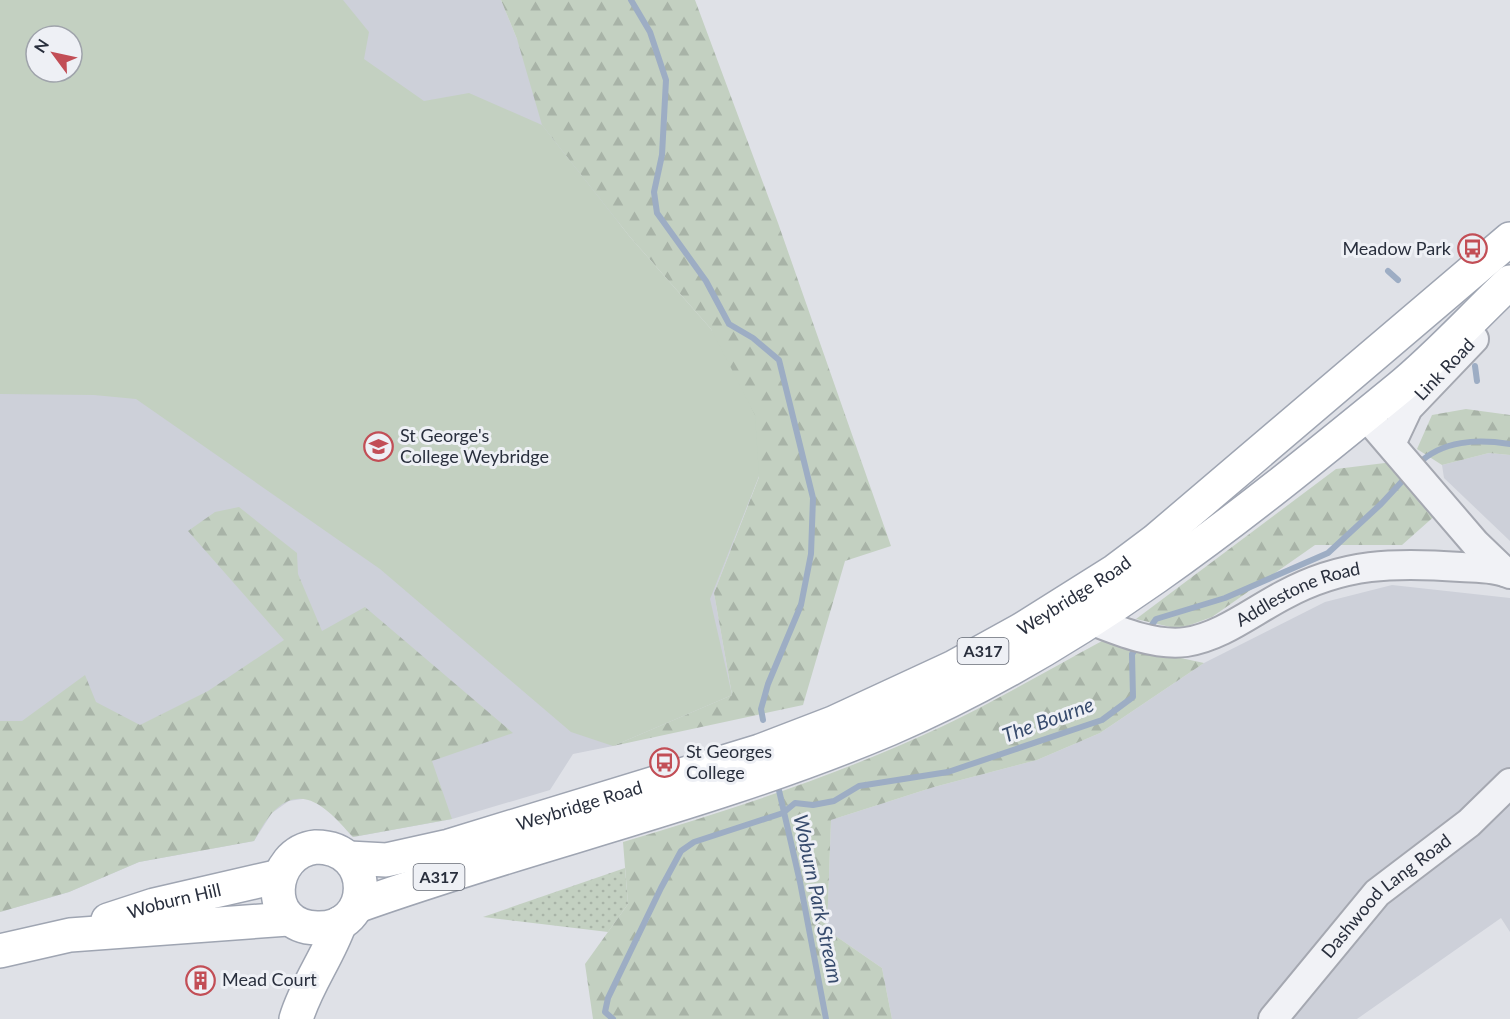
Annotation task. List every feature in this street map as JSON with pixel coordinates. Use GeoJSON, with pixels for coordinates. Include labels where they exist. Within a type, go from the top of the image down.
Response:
{"type":"FeatureCollection","features":[{"type":"Feature","properties":{"kind":"main road","name":"Weybridge Road"},"geometry":{"type":"LineString","coordinates":[[349,858],[386,860],[450,846],[760,751],[833,723],[944,672],[1021,630],[1115,571],[1155,541],[1266,444],[1510,239]]}},
{"type":"Feature","properties":{"kind":"main road","name":"Weybridge Road"},"geometry":{"type":"LineString","coordinates":[[348,915],[435,878],[608,827],[812,759],[890,728],[1020,665],[1093,621],[1263,500],[1366,416],[1510,282]]}},
{"type":"Feature","properties":{"kind":"main road"},"geometry":{"type":"LineString","coordinates":[[1155,541],[1185,528],[1232,501],[1346,411],[1354,409],[1366,416]]}},
{"type":"Feature","properties":{"kind":"main road"},"geometry":{"type":"LineString","coordinates":[[310,848],[334,849],[349,858],[356,868],[360,883],[348,915],[301,1004],[310,963],[295,923],[279,899],[280,876],[291,860],[310,848]]}},
{"type":"Feature","properties":{"kind":"main road","name":"Woburn Hill"},"geometry":{"type":"LineString","coordinates":[[0,951],[70,935],[154,905],[280,876]]}},
{"type":"Feature","properties":{"kind":"main road"},"geometry":{"type":"LineString","coordinates":[[295,923],[322,928],[348,915]]}},
{"type":"Feature","properties":{"kind":"main road","name":"Woburn Hill"},"geometry":{"type":"LineString","coordinates":[[70,935],[295,923]]}},
{"type":"Feature","properties":{"kind":"street","name":"Link Road"},"geometry":{"type":"LineString","coordinates":[[1407,462],[1408,408],[1510,302]]}},
{"type":"Feature","properties":{"kind":"street"},"geometry":{"type":"LineString","coordinates":[[1366,416],[1475,543],[1508,573]]}},
{"type":"Feature","properties":{"kind":"street","name":"Addlestone Road"},"geometry":{"type":"LineString","coordinates":[[1093,621],[1163,641],[1186,642],[1205,638],[1286,594],[1328,575],[1374,565],[1424,563],[1508,573]]}},
{"type":"Feature","properties":{"kind":"street","name":"Dashwood Lang Road"},"geometry":{"type":"LineString","coordinates":[[1273,1019],[1377,893],[1469,823],[1510,783]]}},
{"type":"Feature","properties":{"kind":"shaded area","name":"St George's College Weybridge"},"geometry":{"type":"Polygon","coordinates":[[[0,0],[501,0],[517,39],[759,476],[714,593],[732,695],[613,746],[573,754],[550,790],[452,819],[353,837],[330,811],[309,798],[289,801],[272,813],[254,841],[139,862],[69,892],[0,912],[0,0]]]}},
{"type":"Feature","properties":{"kind":"shaded area"},"geometry":{"type":"Polygon","coordinates":[[[1489,453],[1510,455],[1510,541],[1444,478],[1442,465],[1489,453]]]}},
{"type":"Feature","properties":{"kind":"shaded area"},"geometry":{"type":"Polygon","coordinates":[[[1392,585],[1510,598],[1510,932],[1501,918],[1357,1019],[892,1019],[882,968],[827,930],[831,820],[934,787],[1037,760],[1100,733],[1204,663],[1325,602],[1392,585]]]}},
{"type":"Feature","properties":{"kind":"green space","name":"St George's College Weybridge"},"geometry":{"type":"Polygon","coordinates":[[[0,0],[343,0],[369,32],[364,59],[424,101],[469,93],[542,125],[630,237],[711,329],[755,415],[759,476],[710,599],[732,695],[613,746],[571,732],[380,569],[136,399],[94,395],[0,394],[0,0]]]}},
{"type":"Feature","properties":{"kind":"green space"},"geometry":{"type":"Polygon","coordinates":[[[501,0],[695,0],[778,223],[891,546],[845,561],[803,705],[613,746],[732,695],[714,593],[759,477],[711,329],[630,237],[542,125],[517,39],[501,0]]]}},
{"type":"Feature","properties":{"kind":"green space"},"geometry":{"type":"Polygon","coordinates":[[[1466,409],[1510,415],[1510,455],[1489,453],[1442,465],[1417,449],[1432,415],[1466,409]]]}},
{"type":"Feature","properties":{"kind":"green space"},"geometry":{"type":"Polygon","coordinates":[[[1393,462],[1438,513],[1402,545],[1315,545],[1212,617],[1179,629],[1136,619],[1336,469],[1393,462]]]}},
{"type":"Feature","properties":{"kind":"green space"},"geometry":{"type":"Polygon","coordinates":[[[239,507],[297,553],[298,574],[322,631],[365,607],[513,733],[432,761],[452,819],[353,837],[336,818],[316,803],[306,799],[295,799],[284,803],[272,813],[254,841],[139,862],[69,892],[0,912],[0,721],[22,721],[85,675],[96,702],[140,725],[208,691],[284,640],[188,531],[215,512],[239,507]]]}},
{"type":"Feature","properties":{"kind":"green space"},"geometry":{"type":"Polygon","coordinates":[[[1102,641],[1204,663],[1100,733],[1037,760],[934,787],[831,820],[827,930],[882,968],[892,1019],[593,1019],[585,964],[628,904],[623,842],[784,790],[902,745],[982,707],[1102,641]]]}},
{"type":"Feature","properties":{"kind":"green space"},"geometry":{"type":"Polygon","coordinates":[[[625,868],[628,904],[608,932],[483,917],[625,868]]]}},
{"type":"Feature","properties":{"kind":"waterway","name":"Woburn Park Stream"},"geometry":{"type":"LineString","coordinates":[[631,0],[650,32],[666,80],[662,155],[654,192],[657,213],[706,281],[729,324],[753,338],[779,360],[813,498],[811,554],[801,605],[768,684],[761,709],[763,720]]}},
{"type":"Feature","properties":{"kind":"waterway"},"geometry":{"type":"LineString","coordinates":[[1388,271],[1398,280]]}},
{"type":"Feature","properties":{"kind":"waterway"},"geometry":{"type":"LineString","coordinates":[[1475,366],[1477,381]]}},
{"type":"Feature","properties":{"kind":"waterway","name":"The Bourne"},"geometry":{"type":"LineString","coordinates":[[1418,464],[1438,450],[1461,443],[1510,444]]}},
{"type":"Feature","properties":{"kind":"waterway","name":"The Bourne"},"geometry":{"type":"LineString","coordinates":[[1147,632],[1156,619],[1225,598],[1328,553],[1381,504],[1407,476]]}},
{"type":"Feature","properties":{"kind":"waterway","name":"The Bourne"},"geometry":{"type":"LineString","coordinates":[[613,1019],[605,1012],[608,998],[681,851],[694,842],[783,813],[795,803],[813,805],[834,801],[859,786],[948,772],[1102,720],[1133,697],[1132,654],[1138,646]]}},
{"type":"Feature","properties":{"kind":"waterway","name":"Woburn Park Stream"},"geometry":{"type":"LineString","coordinates":[[778,786],[800,882],[826,1019]]}},
{"type":"Feature","properties":{"kind":"place","name":"Meadow Park"},"geometry":{"type":"Point","coordinates":[1472,249]}},
{"type":"Feature","properties":{"kind":"place","name":"St George's College Weybridge"},"geometry":{"type":"Point","coordinates":[379,446]}},
{"type":"Feature","properties":{"kind":"place","name":"St Georges College"},"geometry":{"type":"Point","coordinates":[665,762]}},
{"type":"Feature","properties":{"kind":"place","name":"Mead Court"},"geometry":{"type":"Point","coordinates":[201,980]}}]}
